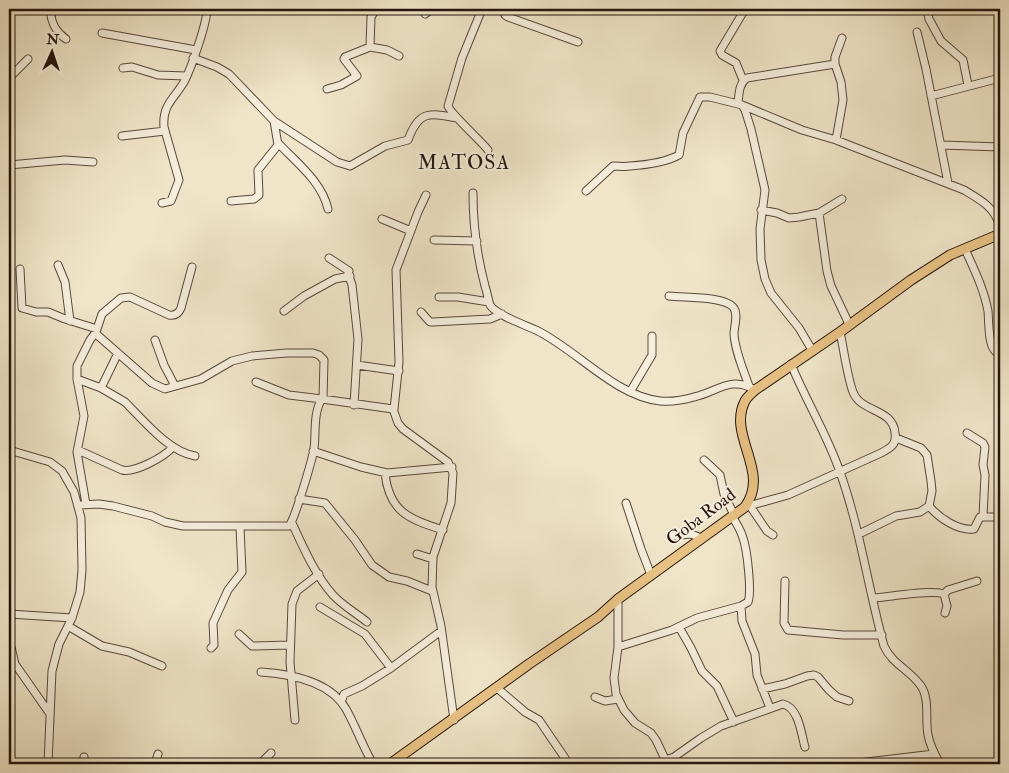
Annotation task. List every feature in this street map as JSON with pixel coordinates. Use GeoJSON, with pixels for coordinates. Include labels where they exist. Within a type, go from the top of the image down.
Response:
{"type":"FeatureCollection","features":[{"type":"Feature","properties":{"kind":"main road","name":"Goba Road"},"geometry":{"type":"LineString","coordinates":[[390,764],[454,720],[496,687],[598,617],[618,599],[733,515],[748,507],[752,496],[753,468],[740,417],[745,400],[752,388],[840,332],[930,267],[950,255],[1000,234]]}},
{"type":"Feature","properties":{"kind":"street"},"geometry":{"type":"LineString","coordinates":[[50,9],[55,27],[60,35],[66,39]]}},
{"type":"Feature","properties":{"kind":"street"},"geometry":{"type":"LineString","coordinates":[[162,204],[171,201],[179,181],[165,131],[164,118],[167,107],[186,76],[205,24],[207,9]]}},
{"type":"Feature","properties":{"kind":"street"},"geometry":{"type":"LineString","coordinates":[[370,47],[371,18],[376,9]]}},
{"type":"Feature","properties":{"kind":"street"},"geometry":{"type":"LineString","coordinates":[[425,14],[432,9]]}},
{"type":"Feature","properties":{"kind":"street"},"geometry":{"type":"LineString","coordinates":[[482,9],[462,58],[449,109],[488,150]]}},
{"type":"Feature","properties":{"kind":"street"},"geometry":{"type":"LineString","coordinates":[[503,9],[508,17],[578,42]]}},
{"type":"Feature","properties":{"kind":"street"},"geometry":{"type":"LineString","coordinates":[[745,9],[720,51],[722,55],[736,62],[743,80],[740,90],[740,104],[746,110],[764,182],[765,190],[760,244],[767,286],[805,337],[812,350]]}},
{"type":"Feature","properties":{"kind":"street"},"geometry":{"type":"LineString","coordinates":[[927,9],[929,19],[941,41],[963,60],[968,85]]}},
{"type":"Feature","properties":{"kind":"street"},"geometry":{"type":"LineString","coordinates":[[917,32],[948,183]]}},
{"type":"Feature","properties":{"kind":"street"},"geometry":{"type":"LineString","coordinates":[[102,33],[194,54],[229,74],[274,121],[337,162],[348,166],[385,146],[408,140],[413,127],[424,115],[431,114],[457,118]]}},
{"type":"Feature","properties":{"kind":"street"},"geometry":{"type":"LineString","coordinates":[[836,140],[843,100],[841,82],[835,64],[837,49],[842,38]]}},
{"type":"Feature","properties":{"kind":"street"},"geometry":{"type":"LineString","coordinates":[[327,89],[356,78],[356,74],[344,59],[345,57],[370,47],[387,50],[399,56]]}},
{"type":"Feature","properties":{"kind":"street"},"geometry":{"type":"LineString","coordinates":[[9,78],[28,59]]}},
{"type":"Feature","properties":{"kind":"street"},"geometry":{"type":"LineString","coordinates":[[743,80],[752,76],[835,64]]}},
{"type":"Feature","properties":{"kind":"street"},"geometry":{"type":"LineString","coordinates":[[123,68],[132,67],[158,75],[186,76]]}},
{"type":"Feature","properties":{"kind":"street"},"geometry":{"type":"LineString","coordinates":[[931,96],[1000,78]]}},
{"type":"Feature","properties":{"kind":"street"},"geometry":{"type":"LineString","coordinates":[[586,191],[613,166],[631,166],[679,155],[683,133],[700,97],[710,97],[740,104],[802,130],[836,140],[948,183],[983,201],[991,208],[1000,226]]}},
{"type":"Feature","properties":{"kind":"street"},"geometry":{"type":"LineString","coordinates":[[231,201],[254,199],[259,195],[257,172],[277,148],[278,143],[274,121]]}},
{"type":"Feature","properties":{"kind":"street"},"geometry":{"type":"LineString","coordinates":[[122,136],[165,131]]}},
{"type":"Feature","properties":{"kind":"street"},"geometry":{"type":"LineString","coordinates":[[278,143],[317,185],[325,198],[328,209]]}},
{"type":"Feature","properties":{"kind":"street"},"geometry":{"type":"LineString","coordinates":[[941,145],[1000,147]]}},
{"type":"Feature","properties":{"kind":"street"},"geometry":{"type":"LineString","coordinates":[[9,165],[65,160],[93,162]]}},
{"type":"Feature","properties":{"kind":"street"},"geometry":{"type":"LineString","coordinates":[[473,192],[473,214],[481,272],[492,308],[545,334],[640,397],[666,401],[694,398],[729,384],[737,383],[752,388]]}},
{"type":"Feature","properties":{"kind":"street"},"geometry":{"type":"LineString","coordinates":[[426,195],[396,270],[398,371],[394,409],[396,420],[403,429],[448,462],[452,467],[454,477],[452,495],[443,530],[432,559],[432,591],[442,631],[454,720]]}},
{"type":"Feature","properties":{"kind":"street"},"geometry":{"type":"LineString","coordinates":[[762,210],[777,212],[789,218],[819,213],[842,199]]}},
{"type":"Feature","properties":{"kind":"street"},"geometry":{"type":"LineString","coordinates":[[819,213],[827,272],[831,286],[849,324]]}},
{"type":"Feature","properties":{"kind":"street"},"geometry":{"type":"LineString","coordinates":[[382,219],[411,231]]}},
{"type":"Feature","properties":{"kind":"street"},"geometry":{"type":"LineString","coordinates":[[434,240],[477,241]]}},
{"type":"Feature","properties":{"kind":"street"},"geometry":{"type":"LineString","coordinates":[[965,249],[983,292],[988,311],[992,347],[996,352],[1000,352]]}},
{"type":"Feature","properties":{"kind":"street"},"geometry":{"type":"LineString","coordinates":[[330,258],[349,271],[352,285],[358,339],[354,404]]}},
{"type":"Feature","properties":{"kind":"street"},"geometry":{"type":"LineString","coordinates":[[58,266],[65,282],[70,321]]}},
{"type":"Feature","properties":{"kind":"street"},"geometry":{"type":"LineString","coordinates":[[48,764],[52,671],[59,644],[72,618],[80,592],[82,570],[82,504],[78,450],[84,414],[76,379],[76,368],[96,331],[102,314],[121,298],[130,297],[171,316],[178,313],[192,267]]}},
{"type":"Feature","properties":{"kind":"street"},"geometry":{"type":"LineString","coordinates":[[20,269],[22,308],[36,312],[48,312],[96,331],[118,353],[157,386],[167,389],[201,379],[224,365],[247,356],[313,353],[320,355],[324,360],[322,399],[317,413],[313,451],[292,523],[285,527],[183,526],[113,506],[82,504]]}},
{"type":"Feature","properties":{"kind":"street"},"geometry":{"type":"LineString","coordinates":[[284,311],[304,296],[335,278],[350,276]]}},
{"type":"Feature","properties":{"kind":"street"},"geometry":{"type":"LineString","coordinates":[[669,296],[724,302],[734,308],[736,313],[735,342],[752,388]]}},
{"type":"Feature","properties":{"kind":"street"},"geometry":{"type":"LineString","coordinates":[[440,297],[466,298],[489,302]]}},
{"type":"Feature","properties":{"kind":"street"},"geometry":{"type":"LineString","coordinates":[[421,312],[430,322],[490,319],[502,314]]}},
{"type":"Feature","properties":{"kind":"street"},"geometry":{"type":"LineString","coordinates":[[773,535],[767,531],[748,507],[788,494],[840,472],[892,447],[896,438],[895,427],[889,418],[861,402],[853,393],[840,332]]}},
{"type":"Feature","properties":{"kind":"street"},"geometry":{"type":"LineString","coordinates":[[630,392],[652,355],[652,336]]}},
{"type":"Feature","properties":{"kind":"street"},"geometry":{"type":"LineString","coordinates":[[155,340],[164,365],[175,386]]}},
{"type":"Feature","properties":{"kind":"street"},"geometry":{"type":"LineString","coordinates":[[101,388],[118,353]]}},
{"type":"Feature","properties":{"kind":"street"},"geometry":{"type":"LineString","coordinates":[[791,364],[829,442],[840,472],[859,534],[888,655],[921,686],[925,696],[928,735],[934,754],[940,764]]}},
{"type":"Feature","properties":{"kind":"street"},"geometry":{"type":"LineString","coordinates":[[357,365],[398,371]]}},
{"type":"Feature","properties":{"kind":"street"},"geometry":{"type":"LineString","coordinates":[[76,379],[101,388],[125,402],[182,454],[195,456]]}},
{"type":"Feature","properties":{"kind":"street"},"geometry":{"type":"LineString","coordinates":[[256,382],[289,395],[394,409]]}},
{"type":"Feature","properties":{"kind":"street"},"geometry":{"type":"LineString","coordinates":[[967,433],[983,443],[985,447],[983,518]]}},
{"type":"Feature","properties":{"kind":"street"},"geometry":{"type":"LineString","coordinates":[[896,438],[921,448],[927,455],[931,481],[929,506],[937,515],[969,530],[974,529],[979,518],[1000,517]]}},
{"type":"Feature","properties":{"kind":"street"},"geometry":{"type":"LineString","coordinates":[[78,450],[122,470],[130,471],[158,458],[173,447]]}},
{"type":"Feature","properties":{"kind":"street"},"geometry":{"type":"LineString","coordinates":[[9,450],[50,462],[68,480],[82,504]]}},
{"type":"Feature","properties":{"kind":"street"},"geometry":{"type":"LineString","coordinates":[[313,451],[385,473],[452,467]]}},
{"type":"Feature","properties":{"kind":"street"},"geometry":{"type":"LineString","coordinates":[[618,647],[679,627],[697,618],[741,606],[748,602],[746,548],[743,535],[723,492],[720,475],[704,460]]}},
{"type":"Feature","properties":{"kind":"street"},"geometry":{"type":"LineString","coordinates":[[385,473],[387,487],[402,512],[409,518],[443,530]]}},
{"type":"Feature","properties":{"kind":"street"},"geometry":{"type":"LineString","coordinates":[[299,499],[325,503],[355,540],[367,560],[376,569],[389,577],[407,581],[432,591]]}},
{"type":"Feature","properties":{"kind":"street"},"geometry":{"type":"LineString","coordinates":[[626,503],[641,549],[652,574]]}},
{"type":"Feature","properties":{"kind":"street"},"geometry":{"type":"LineString","coordinates":[[859,534],[894,516],[920,512],[929,506]]}},
{"type":"Feature","properties":{"kind":"street"},"geometry":{"type":"LineString","coordinates":[[292,523],[319,574],[333,595],[367,622]]}},
{"type":"Feature","properties":{"kind":"street"},"geometry":{"type":"LineString","coordinates":[[212,648],[214,645],[213,623],[227,592],[242,572],[240,526]]}},
{"type":"Feature","properties":{"kind":"street"},"geometry":{"type":"LineString","coordinates":[[670,536],[691,534],[701,538]]}},
{"type":"Feature","properties":{"kind":"street"},"geometry":{"type":"LineString","coordinates":[[417,554],[432,559]]}},
{"type":"Feature","properties":{"kind":"street"},"geometry":{"type":"LineString","coordinates":[[295,720],[290,675],[292,607],[294,596],[299,589],[319,574]]}},
{"type":"Feature","properties":{"kind":"street"},"geometry":{"type":"LineString","coordinates":[[785,581],[784,624],[788,630],[843,635],[882,635]]}},
{"type":"Feature","properties":{"kind":"street"},"geometry":{"type":"LineString","coordinates":[[944,594],[948,590],[977,581]]}},
{"type":"Feature","properties":{"kind":"street"},"geometry":{"type":"LineString","coordinates":[[873,598],[930,592],[944,594]]}},
{"type":"Feature","properties":{"kind":"street"},"geometry":{"type":"LineString","coordinates":[[944,594],[947,606],[945,613]]}},
{"type":"Feature","properties":{"kind":"street"},"geometry":{"type":"LineString","coordinates":[[618,599],[618,647],[614,678],[618,699],[631,719],[651,733],[666,760],[674,764]]}},
{"type":"Feature","properties":{"kind":"street"},"geometry":{"type":"LineString","coordinates":[[741,606],[742,621],[754,654],[757,675],[770,708]]}},
{"type":"Feature","properties":{"kind":"street"},"geometry":{"type":"LineString","coordinates":[[320,607],[365,634],[391,668]]}},
{"type":"Feature","properties":{"kind":"street"},"geometry":{"type":"LineString","coordinates":[[9,614],[72,618]]}},
{"type":"Feature","properties":{"kind":"street"},"geometry":{"type":"LineString","coordinates":[[68,626],[102,646],[123,650],[162,666]]}},
{"type":"Feature","properties":{"kind":"street"},"geometry":{"type":"LineString","coordinates":[[679,627],[702,671],[717,686],[734,722]]}},
{"type":"Feature","properties":{"kind":"street"},"geometry":{"type":"LineString","coordinates":[[341,702],[344,694],[362,686],[391,668],[442,631]]}},
{"type":"Feature","properties":{"kind":"street"},"geometry":{"type":"LineString","coordinates":[[239,634],[252,646],[290,645]]}},
{"type":"Feature","properties":{"kind":"street"},"geometry":{"type":"LineString","coordinates":[[11,647],[14,662],[50,715]]}},
{"type":"Feature","properties":{"kind":"street"},"geometry":{"type":"LineString","coordinates":[[261,672],[301,677],[322,687],[341,702],[374,764]]}},
{"type":"Feature","properties":{"kind":"street"},"geometry":{"type":"LineString","coordinates":[[762,689],[814,675],[838,697],[849,701]]}},
{"type":"Feature","properties":{"kind":"street"},"geometry":{"type":"LineString","coordinates":[[496,687],[525,712],[540,720],[569,764]]}},
{"type":"Feature","properties":{"kind":"street"},"geometry":{"type":"LineString","coordinates":[[595,698],[605,701],[618,699]]}},
{"type":"Feature","properties":{"kind":"street"},"geometry":{"type":"LineString","coordinates":[[656,764],[674,757],[708,733],[783,704],[786,704],[796,716],[805,747]]}},
{"type":"Feature","properties":{"kind":"street"},"geometry":{"type":"LineString","coordinates":[[260,764],[271,753]]}},
{"type":"Feature","properties":{"kind":"street"},"geometry":{"type":"LineString","coordinates":[[155,764],[158,754]]}},
{"type":"Feature","properties":{"kind":"street"},"geometry":{"type":"LineString","coordinates":[[850,764],[934,754]]}},
{"type":"Feature","properties":{"kind":"district","name":"MATOSA"},"geometry":{"type":"Point","coordinates":[464,162]}}]}
